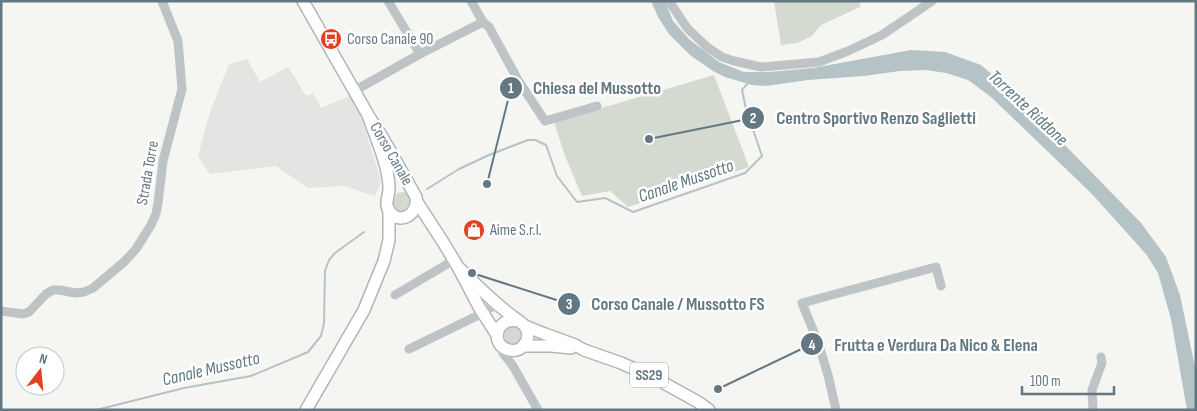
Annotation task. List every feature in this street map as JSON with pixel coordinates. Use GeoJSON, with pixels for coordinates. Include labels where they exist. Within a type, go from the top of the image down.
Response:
{"type":"FeatureCollection","features":[{"type":"Feature","properties":{"kind":"main road","name":"Corso Canale"},"geometry":{"type":"LineString","coordinates":[[303,1],[499,340]]}},
{"type":"Feature","properties":{"kind":"main road","name":"Corso Canale"},"geometry":{"type":"LineString","coordinates":[[368,115],[385,166],[389,186],[388,195]]}},
{"type":"Feature","properties":{"kind":"main road"},"geometry":{"type":"LineString","coordinates":[[306,410],[364,310],[384,261],[389,240],[388,195],[400,188],[410,190],[415,197],[415,210],[405,217],[389,240]]}},
{"type":"Feature","properties":{"kind":"main road"},"geometry":{"type":"LineString","coordinates":[[389,210],[395,216],[420,219],[432,225]]}},
{"type":"Feature","properties":{"kind":"main road","name":"Corso Canale"},"geometry":{"type":"LineString","coordinates":[[456,263],[499,306],[521,323],[555,343],[584,350],[621,363],[653,377],[709,410]]}},
{"type":"Feature","properties":{"kind":"main road"},"geometry":{"type":"LineString","coordinates":[[508,320],[521,323],[528,334],[528,339],[520,348],[508,350],[499,340],[498,330],[508,320]]}},
{"type":"Feature","properties":{"kind":"main road","name":"Corso Canale"},"geometry":{"type":"LineString","coordinates":[[520,348],[555,343]]}},
{"type":"Feature","properties":{"kind":"street","name":"Strada Torre"},"geometry":{"type":"LineString","coordinates":[[1,310],[23,314],[34,308],[46,294],[53,290],[75,293],[94,288],[136,249],[151,225],[158,203],[163,161],[182,89],[178,41],[162,1]]}},
{"type":"Feature","properties":{"kind":"street"},"geometry":{"type":"LineString","coordinates":[[388,1],[420,54]]}},
{"type":"Feature","properties":{"kind":"street"},"geometry":{"type":"LineString","coordinates":[[471,1],[483,22],[489,26],[518,80],[545,121],[598,106]]}},
{"type":"Feature","properties":{"kind":"street"},"geometry":{"type":"LineString","coordinates":[[670,1],[687,28],[707,47],[722,57],[762,67],[819,62],[848,51],[882,35],[932,1]]}},
{"type":"Feature","properties":{"kind":"street"},"geometry":{"type":"LineString","coordinates":[[354,91],[483,22]]}},
{"type":"Feature","properties":{"kind":"street"},"geometry":{"type":"LineString","coordinates":[[395,295],[456,263]]}},
{"type":"Feature","properties":{"kind":"street"},"geometry":{"type":"LineString","coordinates":[[836,410],[818,342],[802,303],[936,267],[941,286]]}},
{"type":"Feature","properties":{"kind":"street"},"geometry":{"type":"LineString","coordinates":[[408,349],[494,306],[499,306]]}},
{"type":"Feature","properties":{"kind":"street"},"geometry":{"type":"LineString","coordinates":[[499,340],[506,358],[513,366],[538,410]]}},
{"type":"Feature","properties":{"kind":"street"},"geometry":{"type":"LineString","coordinates":[[513,366],[514,355],[520,348]]}},
{"type":"Feature","properties":{"kind":"street"},"geometry":{"type":"LineString","coordinates":[[1092,410],[1092,390],[1102,363],[1101,357]]}},
{"type":"Feature","properties":{"kind":"shaded area"},"geometry":{"type":"Polygon","coordinates":[[[774,1],[860,1],[860,7],[821,25],[812,36],[797,43],[781,45],[774,1]]]}},
{"type":"Feature","properties":{"kind":"shaded area"},"geometry":{"type":"Polygon","coordinates":[[[247,59],[260,82],[288,67],[306,96],[313,93],[321,108],[350,96],[362,119],[381,181],[375,196],[344,186],[308,188],[276,166],[210,174],[198,156],[210,112],[229,64],[247,59]]]}},
{"type":"Feature","properties":{"kind":"shaded area"},"geometry":{"type":"Polygon","coordinates":[[[714,75],[749,167],[628,207],[610,191],[582,196],[565,156],[554,122],[714,75]]]}},
{"type":"Feature","properties":{"kind":"shaded area"},"geometry":{"type":"Polygon","coordinates":[[[402,192],[409,195],[412,202],[409,209],[402,212],[395,209],[392,202],[395,195],[402,192]]]}},
{"type":"Feature","properties":{"kind":"shaded area"},"geometry":{"type":"Polygon","coordinates":[[[509,326],[517,326],[522,331],[520,342],[509,344],[504,339],[504,331],[509,326]]]}},
{"type":"Feature","properties":{"kind":"water","name":"Torrente Riddone"},"geometry":{"type":"Polygon","coordinates":[[[651,1],[665,1],[673,21],[690,40],[719,62],[744,72],[813,68],[911,50],[945,52],[981,65],[1016,95],[1141,223],[1166,257],[1180,295],[1196,372],[1196,410],[1187,410],[1171,319],[1158,273],[1146,254],[1092,194],[991,97],[968,80],[946,73],[926,70],[808,80],[766,86],[752,85],[725,77],[690,55],[669,34],[658,17],[651,1]]]}},
{"type":"Feature","properties":{"kind":"waterway","name":"Canale Mussotto"},"geometry":{"type":"LineString","coordinates":[[427,189],[459,169],[489,155],[528,140],[535,140],[546,145],[557,176],[577,202],[605,198],[633,212],[745,173],[762,156],[746,109],[742,90],[748,83]]}},
{"type":"Feature","properties":{"kind":"waterway","name":"Canale Mussotto"},"geometry":{"type":"LineString","coordinates":[[96,410],[184,388],[251,376],[308,352],[321,336],[324,323],[325,271],[329,260],[335,253],[364,232]]}},
{"type":"Feature","properties":{"kind":"railway"},"geometry":{"type":"LineString","coordinates":[[472,410],[482,410]]}},
{"type":"Feature","properties":{"kind":"place","name":"Corso Canale 90"},"geometry":{"type":"Point","coordinates":[331,39]}},
{"type":"Feature","properties":{"kind":"place","name":"Centro Sportivo Renzo Saglietti"},"geometry":{"type":"Point","coordinates":[649,139]}},
{"type":"Feature","properties":{"kind":"place","name":"Chiesa del Mussotto"},"geometry":{"type":"Point","coordinates":[487,184]}},
{"type":"Feature","properties":{"kind":"place","name":"Aime S.r.l."},"geometry":{"type":"Point","coordinates":[474,230]}},
{"type":"Feature","properties":{"kind":"place","name":"Corso Canale / Mussotto FS"},"geometry":{"type":"Point","coordinates":[472,273]}},
{"type":"Feature","properties":{"kind":"place","name":"Frutta e Verdura Da Nico & Elena"},"geometry":{"type":"Point","coordinates":[718,389]}}]}
